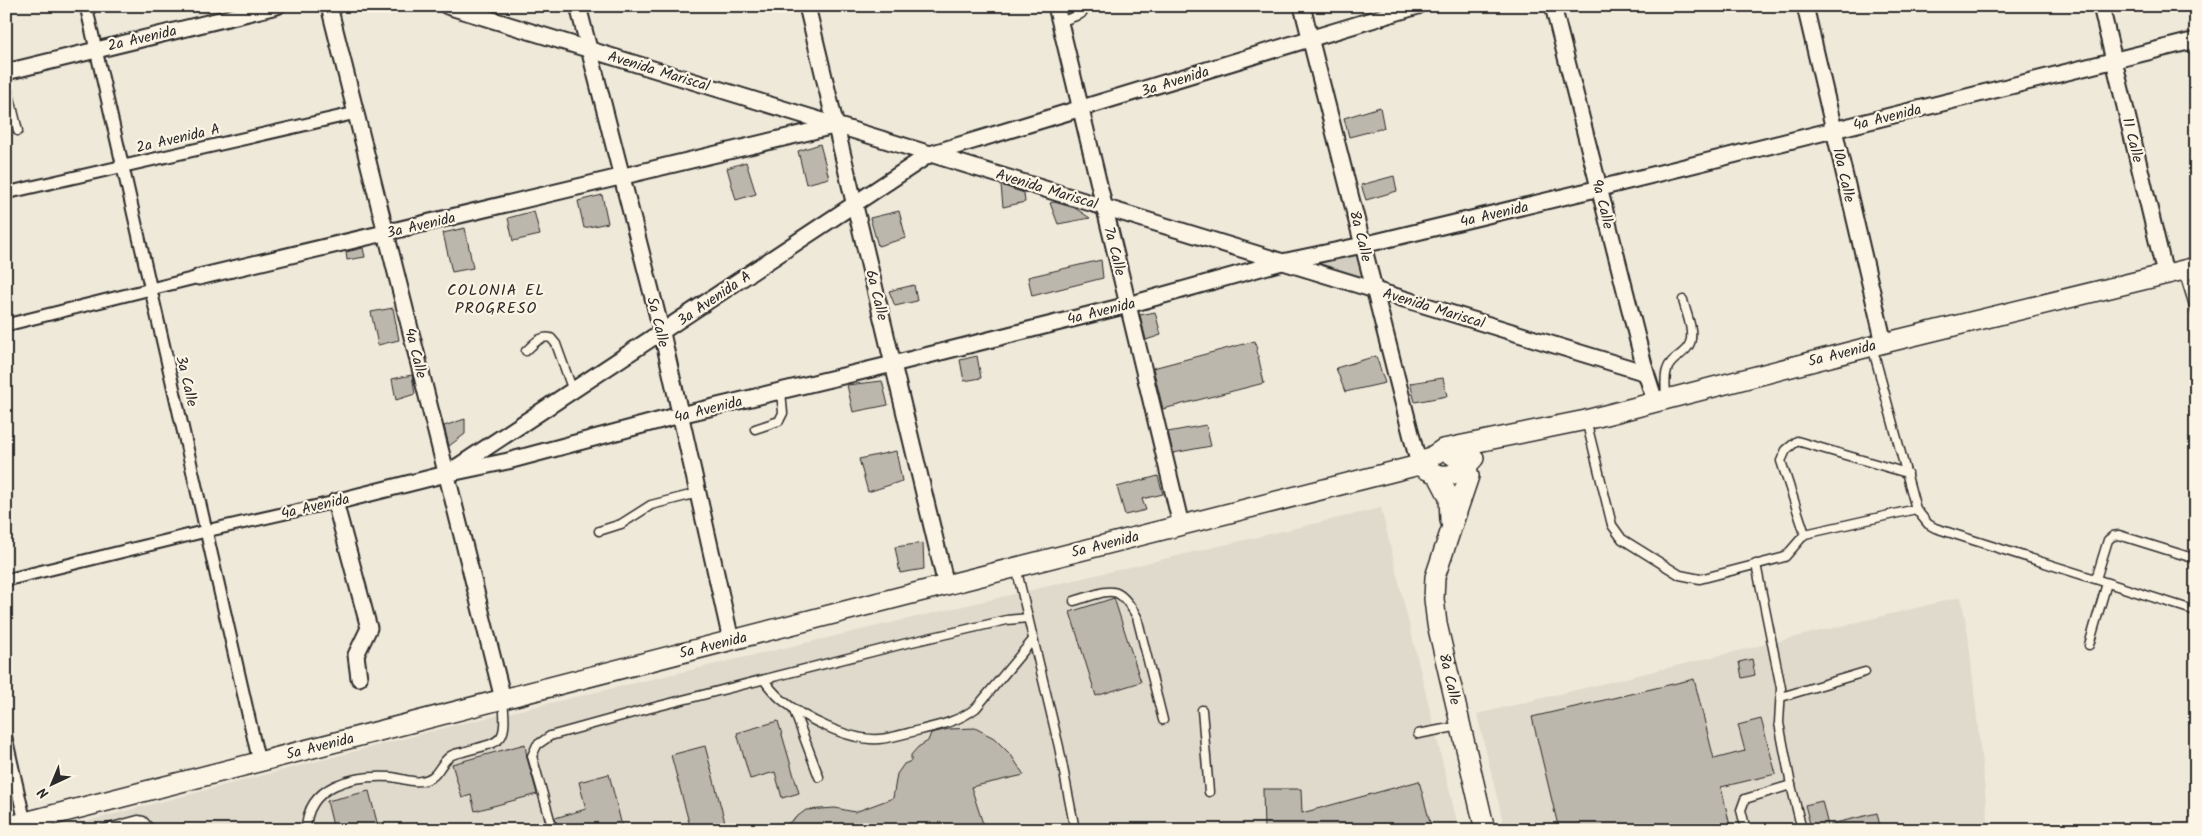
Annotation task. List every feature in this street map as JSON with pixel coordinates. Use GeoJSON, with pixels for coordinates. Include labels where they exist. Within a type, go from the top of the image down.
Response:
{"type":"FeatureCollection","features":[{"type":"Feature","properties":{"kind":"street","name":"3a Calle"},"geometry":{"type":"LineString","coordinates":[[86,6],[259,762]]}},
{"type":"Feature","properties":{"kind":"street","name":"2a Avenida"},"geometry":{"type":"LineString","coordinates":[[6,72],[277,6]]}},
{"type":"Feature","properties":{"kind":"street","name":"4a Calle"},"geometry":{"type":"LineString","coordinates":[[329,6],[503,699]]}},
{"type":"Feature","properties":{"kind":"street","name":"Avenida Mariscal"},"geometry":{"type":"LineString","coordinates":[[447,6],[1646,373]]}},
{"type":"Feature","properties":{"kind":"street","name":"5a Calle"},"geometry":{"type":"LineString","coordinates":[[578,6],[620,178],[662,333],[731,640]]}},
{"type":"Feature","properties":{"kind":"street","name":"6a Calle"},"geometry":{"type":"LineString","coordinates":[[807,6],[946,585]]}},
{"type":"Feature","properties":{"kind":"street","name":"7a Calle"},"geometry":{"type":"LineString","coordinates":[[1056,6],[1181,525]]}},
{"type":"Feature","properties":{"kind":"street","name":"8a Calle"},"geometry":{"type":"LineString","coordinates":[[1302,6],[1419,465]]}},
{"type":"Feature","properties":{"kind":"street","name":"3a Avenida"},"geometry":{"type":"LineString","coordinates":[[930,154],[1418,6]]}},
{"type":"Feature","properties":{"kind":"street","name":"9a Calle"},"geometry":{"type":"LineString","coordinates":[[1554,6],[1646,373],[1660,400]]}},
{"type":"Feature","properties":{"kind":"street","name":"10a Calle"},"geometry":{"type":"LineString","coordinates":[[1805,6],[1878,344]]}},
{"type":"Feature","properties":{"kind":"street","name":"11 Calle"},"geometry":{"type":"LineString","coordinates":[[2101,6],[2114,61],[2182,270]]}},
{"type":"Feature","properties":{"kind":"street","name":"4a Avenida"},"geometry":{"type":"LineString","coordinates":[[6,580],[446,474],[508,461],[680,415],[1128,305],[1282,262],[1363,245],[1600,188],[2196,40]]}},
{"type":"Feature","properties":{"kind":"street","name":"2a Avenida A"},"geometry":{"type":"LineString","coordinates":[[6,193],[356,113]]}},
{"type":"Feature","properties":{"kind":"street","name":"3a Avenida"},"geometry":{"type":"LineString","coordinates":[[6,325],[836,125]]}},
{"type":"Feature","properties":{"kind":"street","name":"3a Avenida A"},"geometry":{"type":"LineString","coordinates":[[446,474],[662,333],[930,154]]}},
{"type":"Feature","properties":{"kind":"street","name":"5a Avenida"},"geometry":{"type":"LineString","coordinates":[[6,827],[1419,465],[1443,449],[1586,420],[1878,344],[2182,270]]}},
{"type":"Feature","properties":{"kind":"street"},"geometry":{"type":"LineString","coordinates":[[1419,465],[1437,474],[1454,475],[1466,467],[1488,440]]}},
{"type":"Feature","properties":{"kind":"street"},"geometry":{"type":"LineString","coordinates":[[1443,449],[1456,457],[1466,467]]}},
{"type":"Feature","properties":{"kind":"street","name":"8a Calle"},"geometry":{"type":"LineString","coordinates":[[1466,467],[1469,476],[1435,577],[1434,599],[1437,624],[1485,830]]}},
{"type":"Feature","properties":{"kind":"street","name":"8a Calle"},"geometry":{"type":"LineString","coordinates":[[1437,474],[1450,497],[1450,529]]}},
{"type":"Feature","properties":{"kind":"street"},"geometry":{"type":"LineString","coordinates":[[335,502],[369,628],[356,655],[359,678]]}},
{"type":"Feature","properties":{"kind":"street"},"geometry":{"type":"LineString","coordinates":[[6,738],[26,822]]}},
{"type":"Feature","properties":{"kind":"lane"},"geometry":{"type":"LineString","coordinates":[[1060,22],[1081,14],[1087,6]]}},
{"type":"Feature","properties":{"kind":"lane"},"geometry":{"type":"LineString","coordinates":[[6,81],[18,131]]}},
{"type":"Feature","properties":{"kind":"lane"},"geometry":{"type":"LineString","coordinates":[[2182,270],[2196,312]]}},
{"type":"Feature","properties":{"kind":"lane"},"geometry":{"type":"LineString","coordinates":[[1660,400],[1667,370],[1673,360],[1688,348],[1691,340],[1690,327],[1683,300]]}},
{"type":"Feature","properties":{"kind":"lane"},"geometry":{"type":"LineString","coordinates":[[526,351],[538,340],[544,337],[551,338],[556,344],[573,391]]}},
{"type":"Feature","properties":{"kind":"lane"},"geometry":{"type":"LineString","coordinates":[[1878,344],[1878,374],[1916,509],[1928,524],[1935,528],[2196,610]]}},
{"type":"Feature","properties":{"kind":"lane"},"geometry":{"type":"LineString","coordinates":[[755,429],[779,421],[783,413],[781,391]]}},
{"type":"Feature","properties":{"kind":"lane"},"geometry":{"type":"LineString","coordinates":[[1586,420],[1612,524],[1622,539],[1680,575],[1700,579],[1785,557],[1805,534],[1916,509]]}},
{"type":"Feature","properties":{"kind":"lane"},"geometry":{"type":"LineString","coordinates":[[1805,534],[1781,461],[1786,450],[1797,441],[1907,473]]}},
{"type":"Feature","properties":{"kind":"lane"},"geometry":{"type":"LineString","coordinates":[[600,530],[620,524],[651,506],[698,493]]}},
{"type":"Feature","properties":{"kind":"lane"},"geometry":{"type":"LineString","coordinates":[[2096,579],[2108,540],[2113,536],[2119,535],[2196,559]]}},
{"type":"Feature","properties":{"kind":"lane"},"geometry":{"type":"LineString","coordinates":[[1756,564],[1773,642],[1781,697],[1779,724],[1802,830]]}},
{"type":"Feature","properties":{"kind":"lane"},"geometry":{"type":"LineString","coordinates":[[1016,567],[1032,641],[1059,747],[1074,830]]}},
{"type":"Feature","properties":{"kind":"lane"},"geometry":{"type":"LineString","coordinates":[[2089,646],[2107,583]]}},
{"type":"Feature","properties":{"kind":"lane"},"geometry":{"type":"LineString","coordinates":[[1074,601],[1106,592],[1116,592],[1124,596],[1137,618],[1163,720]]}},
{"type":"Feature","properties":{"kind":"lane"},"geometry":{"type":"LineString","coordinates":[[553,830],[532,756],[537,745],[550,736],[651,708],[903,644],[1007,620],[1028,618]]}},
{"type":"Feature","properties":{"kind":"lane"},"geometry":{"type":"LineString","coordinates":[[764,680],[780,698],[793,708],[854,737],[879,739],[951,722],[964,717],[976,708],[1032,641]]}},
{"type":"Feature","properties":{"kind":"lane"},"geometry":{"type":"LineString","coordinates":[[1781,697],[1865,672]]}},
{"type":"Feature","properties":{"kind":"lane"},"geometry":{"type":"LineString","coordinates":[[306,830],[312,803],[328,788],[347,780],[370,777],[393,777],[419,782],[432,778],[450,756],[491,745],[500,740],[504,731],[503,699]]}},
{"type":"Feature","properties":{"kind":"lane"},"geometry":{"type":"LineString","coordinates":[[793,708],[819,777]]}},
{"type":"Feature","properties":{"kind":"lane"},"geometry":{"type":"LineString","coordinates":[[1202,710],[1209,792]]}},
{"type":"Feature","properties":{"kind":"lane"},"geometry":{"type":"LineString","coordinates":[[1418,734],[1460,726]]}},
{"type":"Feature","properties":{"kind":"lane"},"geometry":{"type":"LineString","coordinates":[[1746,830],[1740,810],[1745,799],[1791,785]]}},
{"type":"Feature","properties":{"kind":"lane"},"geometry":{"type":"LineString","coordinates":[[101,830],[138,820],[143,821],[151,830]]}},
{"type":"Feature","properties":{"kind":"shaded area"},"geometry":{"type":"Polygon","coordinates":[[[1361,250],[1368,289],[1303,269],[1361,250]]]}},
{"type":"Feature","properties":{"kind":"shaded area"},"geometry":{"type":"Polygon","coordinates":[[[1381,508],[1459,830],[53,830],[456,725],[1381,508]]]}},
{"type":"Feature","properties":{"kind":"shaded area"},"geometry":{"type":"Polygon","coordinates":[[[1961,597],[1968,634],[1989,830],[1505,830],[1477,714],[1961,597]]]}},
{"type":"Feature","properties":{"kind":"building"},"geometry":{"type":"Polygon","coordinates":[[[1380,107],[1384,128],[1349,137],[1344,118],[1380,107]]]}},
{"type":"Feature","properties":{"kind":"building"},"geometry":{"type":"Polygon","coordinates":[[[820,144],[829,178],[806,184],[798,151],[820,144]]]}},
{"type":"Feature","properties":{"kind":"building"},"geometry":{"type":"Polygon","coordinates":[[[746,162],[756,194],[736,200],[727,168],[746,162]]]}},
{"type":"Feature","properties":{"kind":"building"},"geometry":{"type":"Polygon","coordinates":[[[1394,176],[1397,191],[1366,200],[1361,185],[1394,176]]]}},
{"type":"Feature","properties":{"kind":"building"},"geometry":{"type":"Polygon","coordinates":[[[1001,185],[1024,193],[1025,202],[1003,207],[1001,185]]]}},
{"type":"Feature","properties":{"kind":"building"},"geometry":{"type":"Polygon","coordinates":[[[602,195],[608,223],[584,228],[578,201],[602,195]]]}},
{"type":"Feature","properties":{"kind":"building"},"geometry":{"type":"Polygon","coordinates":[[[1054,202],[1075,208],[1090,218],[1058,224],[1050,203],[1054,202]]]}},
{"type":"Feature","properties":{"kind":"building"},"geometry":{"type":"Polygon","coordinates":[[[534,211],[540,235],[513,241],[508,218],[534,211]]]}},
{"type":"Feature","properties":{"kind":"building"},"geometry":{"type":"Polygon","coordinates":[[[899,211],[906,238],[878,246],[870,218],[899,211]]]}},
{"type":"Feature","properties":{"kind":"building"},"geometry":{"type":"Polygon","coordinates":[[[465,228],[473,268],[452,272],[443,233],[465,228]]]}},
{"type":"Feature","properties":{"kind":"building"},"geometry":{"type":"Polygon","coordinates":[[[363,248],[365,257],[347,260],[346,252],[363,248]]]}},
{"type":"Feature","properties":{"kind":"building"},"geometry":{"type":"Polygon","coordinates":[[[1101,260],[1103,278],[1032,296],[1028,277],[1101,260]]]}},
{"type":"Feature","properties":{"kind":"building"},"geometry":{"type":"Polygon","coordinates":[[[914,285],[917,301],[895,306],[889,291],[914,285]]]}},
{"type":"Feature","properties":{"kind":"building"},"geometry":{"type":"Polygon","coordinates":[[[393,308],[399,340],[378,345],[371,312],[393,308]]]}},
{"type":"Feature","properties":{"kind":"building"},"geometry":{"type":"Polygon","coordinates":[[[1155,312],[1161,335],[1146,340],[1140,315],[1155,312]]]}},
{"type":"Feature","properties":{"kind":"building"},"geometry":{"type":"Polygon","coordinates":[[[1255,341],[1264,383],[1163,409],[1153,368],[1255,341]]]}},
{"type":"Feature","properties":{"kind":"building"},"geometry":{"type":"Polygon","coordinates":[[[977,356],[981,378],[964,381],[960,360],[977,356]]]}},
{"type":"Feature","properties":{"kind":"building"},"geometry":{"type":"Polygon","coordinates":[[[1376,356],[1385,383],[1345,392],[1336,368],[1376,356]]]}},
{"type":"Feature","properties":{"kind":"building"},"geometry":{"type":"Polygon","coordinates":[[[412,375],[415,394],[396,400],[392,379],[412,375]]]}},
{"type":"Feature","properties":{"kind":"building"},"geometry":{"type":"Polygon","coordinates":[[[1443,378],[1447,396],[1415,402],[1410,383],[1443,378]]]}},
{"type":"Feature","properties":{"kind":"building"},"geometry":{"type":"Polygon","coordinates":[[[882,381],[888,405],[853,412],[847,385],[882,381]]]}},
{"type":"Feature","properties":{"kind":"building"},"geometry":{"type":"Polygon","coordinates":[[[465,419],[465,434],[449,446],[444,426],[465,419]]]}},
{"type":"Feature","properties":{"kind":"building"},"geometry":{"type":"Polygon","coordinates":[[[1206,425],[1211,446],[1173,453],[1168,432],[1206,425]]]}},
{"type":"Feature","properties":{"kind":"building"},"geometry":{"type":"Polygon","coordinates":[[[896,451],[902,481],[868,492],[859,459],[896,451]]]}},
{"type":"Feature","properties":{"kind":"building"},"geometry":{"type":"Polygon","coordinates":[[[1158,476],[1163,494],[1142,499],[1146,510],[1125,515],[1117,487],[1158,476]]]}},
{"type":"Feature","properties":{"kind":"building"},"geometry":{"type":"Polygon","coordinates":[[[923,543],[924,569],[900,573],[895,547],[923,543]]]}},
{"type":"Feature","properties":{"kind":"building"},"geometry":{"type":"Polygon","coordinates":[[[1114,598],[1141,682],[1096,696],[1070,612],[1114,598]]]}},
{"type":"Feature","properties":{"kind":"building"},"geometry":{"type":"Polygon","coordinates":[[[1752,659],[1755,675],[1742,678],[1739,662],[1752,659]]]}},
{"type":"Feature","properties":{"kind":"building"},"geometry":{"type":"Polygon","coordinates":[[[1694,679],[1714,759],[1745,751],[1738,725],[1761,719],[1776,774],[1721,787],[1731,830],[1559,830],[1532,717],[1694,679]]]}},
{"type":"Feature","properties":{"kind":"building"},"geometry":{"type":"Polygon","coordinates":[[[778,721],[799,793],[782,798],[775,772],[750,779],[737,733],[778,721]]]}},
{"type":"Feature","properties":{"kind":"building"},"geometry":{"type":"Polygon","coordinates":[[[975,728],[994,738],[1011,755],[1024,775],[971,787],[985,830],[779,830],[806,810],[835,808],[855,812],[893,798],[897,774],[904,764],[911,761],[911,755],[918,747],[928,741],[931,733],[949,729],[975,728]]]}},
{"type":"Feature","properties":{"kind":"building"},"geometry":{"type":"Polygon","coordinates":[[[525,744],[537,794],[475,811],[471,795],[462,798],[452,764],[525,744]]]}},
{"type":"Feature","properties":{"kind":"building"},"geometry":{"type":"Polygon","coordinates":[[[705,746],[727,830],[691,830],[671,755],[705,746]]]}},
{"type":"Feature","properties":{"kind":"building"},"geometry":{"type":"Polygon","coordinates":[[[609,774],[623,830],[558,830],[555,818],[586,809],[579,782],[609,774]]]}},
{"type":"Feature","properties":{"kind":"building"},"geometry":{"type":"Polygon","coordinates":[[[1419,781],[1432,830],[1264,830],[1263,789],[1301,789],[1302,813],[1419,781]]]}},
{"type":"Feature","properties":{"kind":"building"},"geometry":{"type":"Polygon","coordinates":[[[369,791],[379,830],[334,830],[327,801],[369,791]]]}},
{"type":"Feature","properties":{"kind":"building"},"geometry":{"type":"Polygon","coordinates":[[[1822,801],[1829,830],[1815,830],[1813,823],[1810,824],[1805,805],[1822,801]]]}},
{"type":"Feature","properties":{"kind":"building"},"geometry":{"type":"Polygon","coordinates":[[[1877,813],[1881,830],[1831,830],[1831,824],[1877,813]]]}},
{"type":"Feature","properties":{"kind":"district","name":"COLONIA EL PROGRESO"},"geometry":{"type":"Point","coordinates":[496,298]}}]}
